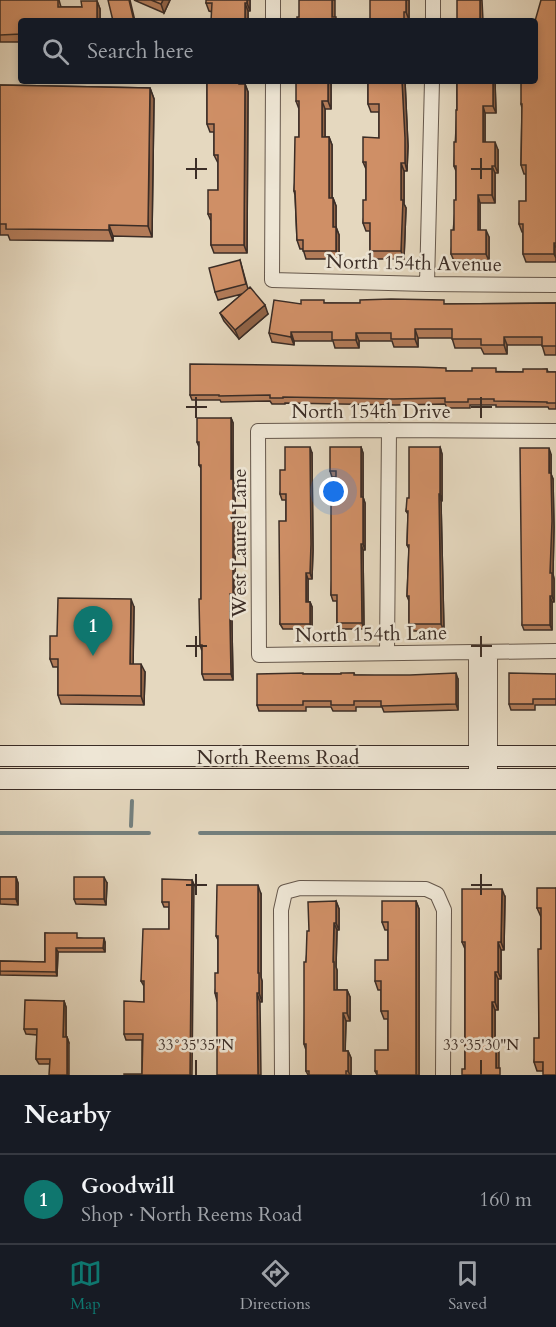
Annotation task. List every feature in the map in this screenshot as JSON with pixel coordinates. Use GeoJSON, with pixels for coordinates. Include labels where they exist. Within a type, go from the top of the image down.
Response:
{"type":"FeatureCollection","features":[{"type":"Feature","properties":{"kind":"main road","name":"North Reems Road"},"geometry":{"type":"LineString","coordinates":[[0,756],[556,756]]}},
{"type":"Feature","properties":{"kind":"main road"},"geometry":{"type":"LineString","coordinates":[[162,757],[162,779]]}},
{"type":"Feature","properties":{"kind":"main road","name":"North Reems Road"},"geometry":{"type":"LineString","coordinates":[[0,779],[556,779]]}},
{"type":"Feature","properties":{"kind":"street"},"geometry":{"type":"LineString","coordinates":[[273,0],[273,18]]}},
{"type":"Feature","properties":{"kind":"street"},"geometry":{"type":"LineString","coordinates":[[433,18],[434,0]]}},
{"type":"Feature","properties":{"kind":"street","name":"North 154th Avenue"},"geometry":{"type":"LineString","coordinates":[[273,84],[272,280],[556,285]]}},
{"type":"Feature","properties":{"kind":"street"},"geometry":{"type":"LineString","coordinates":[[427,284],[432,84]]}},
{"type":"Feature","properties":{"kind":"street"},"geometry":{"type":"LineString","coordinates":[[387,652],[389,430]]}},
{"type":"Feature","properties":{"kind":"street","name":"North 154th Drive"},"geometry":{"type":"LineString","coordinates":[[258,431],[556,431]]}},
{"type":"Feature","properties":{"kind":"street","name":"West Laurel Lane"},"geometry":{"type":"LineString","coordinates":[[258,431],[259,655]]}},
{"type":"Feature","properties":{"kind":"street","name":"North 154th Lane"},"geometry":{"type":"LineString","coordinates":[[259,655],[556,651]]}},
{"type":"Feature","properties":{"kind":"street"},"geometry":{"type":"LineString","coordinates":[[476,652],[483,756]]}},
{"type":"Feature","properties":{"kind":"street"},"geometry":{"type":"LineString","coordinates":[[483,779],[490,652]]}},
{"type":"Feature","properties":{"kind":"street"},"geometry":{"type":"LineString","coordinates":[[282,1075],[281,910],[285,892],[300,888],[426,889],[437,894],[444,910],[443,1075]]}},
{"type":"Feature","properties":{"kind":"building"},"geometry":{"type":"Polygon","coordinates":[[[0,0],[58,0],[58,7],[82,7],[81,1],[97,1],[97,18],[18,18],[18,34],[0,35],[0,0]]]}},
{"type":"Feature","properties":{"kind":"building"},"geometry":{"type":"Polygon","coordinates":[[[108,0],[129,0],[133,18],[112,18],[108,0]]]}},
{"type":"Feature","properties":{"kind":"building"},"geometry":{"type":"Polygon","coordinates":[[[151,0],[163,0],[161,4],[151,0]]]}},
{"type":"Feature","properties":{"kind":"building"},"geometry":{"type":"Polygon","coordinates":[[[206,0],[247,0],[245,18],[211,18],[212,3],[206,3],[206,0]]]}},
{"type":"Feature","properties":{"kind":"building"},"geometry":{"type":"Polygon","coordinates":[[[299,0],[332,0],[332,17],[336,18],[297,18],[299,17],[299,0]]]}},
{"type":"Feature","properties":{"kind":"building"},"geometry":{"type":"Polygon","coordinates":[[[370,0],[406,0],[404,18],[370,18],[370,0]]]}},
{"type":"Feature","properties":{"kind":"building"},"geometry":{"type":"Polygon","coordinates":[[[457,0],[480,0],[480,18],[457,18],[457,0]]]}},
{"type":"Feature","properties":{"kind":"building"},"geometry":{"type":"Polygon","coordinates":[[[541,0],[556,0],[556,243],[554,243],[554,254],[523,254],[523,224],[519,224],[519,201],[526,201],[526,165],[521,165],[521,84],[538,84],[538,18],[536,18],[541,0]]]}},
{"type":"Feature","properties":{"kind":"building"},"geometry":{"type":"Polygon","coordinates":[[[207,84],[245,84],[244,245],[211,245],[208,190],[218,190],[218,155],[214,155],[214,124],[207,124],[207,84]]]}},
{"type":"Feature","properties":{"kind":"building"},"geometry":{"type":"Polygon","coordinates":[[[296,84],[328,84],[328,101],[322,101],[322,137],[329,137],[329,198],[333,198],[336,251],[303,251],[303,240],[297,240],[294,191],[295,137],[299,137],[299,101],[296,101],[296,84]]]}},
{"type":"Feature","properties":{"kind":"building"},"geometry":{"type":"Polygon","coordinates":[[[368,84],[402,84],[405,163],[401,163],[401,200],[403,200],[401,251],[370,251],[370,223],[363,223],[363,200],[366,200],[366,162],[363,162],[363,137],[379,138],[379,104],[368,104],[368,84]]]}},
{"type":"Feature","properties":{"kind":"building"},"geometry":{"type":"Polygon","coordinates":[[[457,84],[493,84],[493,106],[483,106],[483,142],[495,142],[492,195],[478,195],[478,230],[486,230],[486,254],[451,254],[451,230],[454,230],[454,200],[456,200],[454,142],[456,142],[457,84]]]}},
{"type":"Feature","properties":{"kind":"building"},"geometry":{"type":"Polygon","coordinates":[[[0,85],[150,88],[148,226],[109,225],[109,230],[6,229],[6,224],[0,224],[0,85]]]}},
{"type":"Feature","properties":{"kind":"building"},"geometry":{"type":"Polygon","coordinates":[[[240,260],[246,284],[215,292],[209,268],[240,260]]]}},
{"type":"Feature","properties":{"kind":"building"},"geometry":{"type":"Polygon","coordinates":[[[250,287],[265,305],[235,330],[220,313],[250,287]]]}},
{"type":"Feature","properties":{"kind":"building"},"geometry":{"type":"Polygon","coordinates":[[[274,300],[301,304],[301,300],[324,300],[324,303],[360,303],[360,300],[444,300],[444,304],[556,303],[556,346],[542,346],[542,337],[504,337],[504,345],[481,345],[481,339],[452,339],[452,329],[415,329],[415,339],[391,339],[391,333],[356,333],[356,340],[332,340],[332,332],[291,332],[291,337],[269,333],[274,300]]]}},
{"type":"Feature","properties":{"kind":"building"},"geometry":{"type":"Polygon","coordinates":[[[190,364],[417,367],[446,368],[446,371],[496,368],[496,372],[547,369],[547,372],[556,372],[556,403],[494,401],[494,399],[445,402],[445,398],[270,398],[270,395],[190,395],[190,364]]]}},
{"type":"Feature","properties":{"kind":"building"},"geometry":{"type":"Polygon","coordinates":[[[197,418],[231,418],[233,594],[230,594],[231,674],[202,674],[199,599],[201,599],[201,465],[199,465],[199,442],[197,442],[197,418]]]}},
{"type":"Feature","properties":{"kind":"building"},"geometry":{"type":"Polygon","coordinates":[[[285,447],[310,447],[311,544],[310,573],[306,573],[306,602],[310,602],[310,624],[280,624],[279,521],[286,521],[286,494],[280,494],[280,470],[285,470],[285,447]]]}},
{"type":"Feature","properties":{"kind":"building"},"geometry":{"type":"Polygon","coordinates":[[[330,447],[361,447],[362,623],[337,623],[337,595],[331,595],[331,497],[336,497],[336,471],[330,471],[330,447]]]}},
{"type":"Feature","properties":{"kind":"building"},"geometry":{"type":"Polygon","coordinates":[[[409,447],[440,447],[441,624],[409,624],[409,596],[407,596],[409,545],[407,545],[408,511],[406,511],[407,498],[409,498],[409,447]]]}},
{"type":"Feature","properties":{"kind":"building"},"geometry":{"type":"Polygon","coordinates":[[[520,448],[549,448],[552,521],[550,625],[522,625],[520,448]]]}},
{"type":"Feature","properties":{"kind":"building"},"geometry":{"type":"Polygon","coordinates":[[[58,598],[131,599],[130,664],[141,664],[141,696],[58,695],[58,659],[50,659],[50,636],[57,636],[58,598]]]}},
{"type":"Feature","properties":{"kind":"building"},"geometry":{"type":"Polygon","coordinates":[[[456,673],[456,704],[381,706],[381,701],[354,701],[354,705],[331,705],[331,701],[303,701],[303,705],[257,705],[257,674],[410,675],[456,673]]]}},
{"type":"Feature","properties":{"kind":"building"},"geometry":{"type":"Polygon","coordinates":[[[509,673],[556,674],[556,699],[533,699],[533,704],[509,704],[509,673]]]}},
{"type":"Feature","properties":{"kind":"building"},"geometry":{"type":"Polygon","coordinates":[[[0,877],[16,877],[16,899],[0,899],[0,877]]]}},
{"type":"Feature","properties":{"kind":"building"},"geometry":{"type":"Polygon","coordinates":[[[74,877],[104,877],[104,899],[74,899],[74,877]]]}},
{"type":"Feature","properties":{"kind":"building"},"geometry":{"type":"Polygon","coordinates":[[[162,879],[192,880],[190,1075],[124,1075],[142,1074],[143,1034],[124,1034],[124,1001],[144,1002],[144,981],[141,981],[143,929],[169,929],[169,902],[162,902],[162,879]]]}},
{"type":"Feature","properties":{"kind":"building"},"geometry":{"type":"Polygon","coordinates":[[[217,885],[258,885],[258,1075],[217,1075],[215,973],[218,973],[217,885]]]}},
{"type":"Feature","properties":{"kind":"building"},"geometry":{"type":"Polygon","coordinates":[[[537,888],[556,888],[556,1075],[543,1075],[543,1062],[534,1062],[534,1038],[539,1038],[538,949],[541,949],[541,908],[537,908],[537,888]]]}},
{"type":"Feature","properties":{"kind":"building"},"geometry":{"type":"Polygon","coordinates":[[[462,889],[502,889],[501,942],[498,942],[498,972],[495,972],[495,1002],[492,1002],[492,1041],[496,1041],[496,1068],[500,1068],[500,1075],[462,1075],[462,1069],[465,1069],[465,942],[462,942],[462,889]]]}},
{"type":"Feature","properties":{"kind":"building"},"geometry":{"type":"Polygon","coordinates":[[[336,901],[334,990],[347,990],[347,1013],[343,1013],[343,1051],[348,1051],[348,1071],[346,1075],[309,1075],[309,1071],[306,1071],[306,1044],[304,1044],[304,962],[306,962],[307,931],[309,931],[308,902],[336,901]]]}},
{"type":"Feature","properties":{"kind":"building"},"geometry":{"type":"Polygon","coordinates":[[[382,901],[416,901],[416,1075],[377,1075],[375,1071],[375,1050],[388,1050],[388,1011],[381,1011],[381,981],[375,981],[375,960],[388,960],[388,922],[382,922],[382,901]]]}},
{"type":"Feature","properties":{"kind":"building"},"geometry":{"type":"Polygon","coordinates":[[[45,933],[77,933],[77,938],[104,938],[103,948],[56,948],[56,972],[0,971],[0,961],[45,962],[45,933]]]}},
{"type":"Feature","properties":{"kind":"building"},"geometry":{"type":"Polygon","coordinates":[[[25,1000],[64,1001],[63,1037],[67,1037],[67,1075],[49,1075],[50,1059],[36,1059],[37,1029],[24,1029],[25,1000]]]}},
{"type":"Feature","properties":{"kind":"waterway"},"geometry":{"type":"LineString","coordinates":[[131,826],[132,801]]}},
{"type":"Feature","properties":{"kind":"waterway"},"geometry":{"type":"LineString","coordinates":[[0,833],[149,833]]}},
{"type":"Feature","properties":{"kind":"waterway"},"geometry":{"type":"LineString","coordinates":[[200,833],[556,833]]}},
{"type":"Feature","properties":{"kind":"place","name":"Goodwill"},"geometry":{"type":"Point","coordinates":[93,656]}}]}
